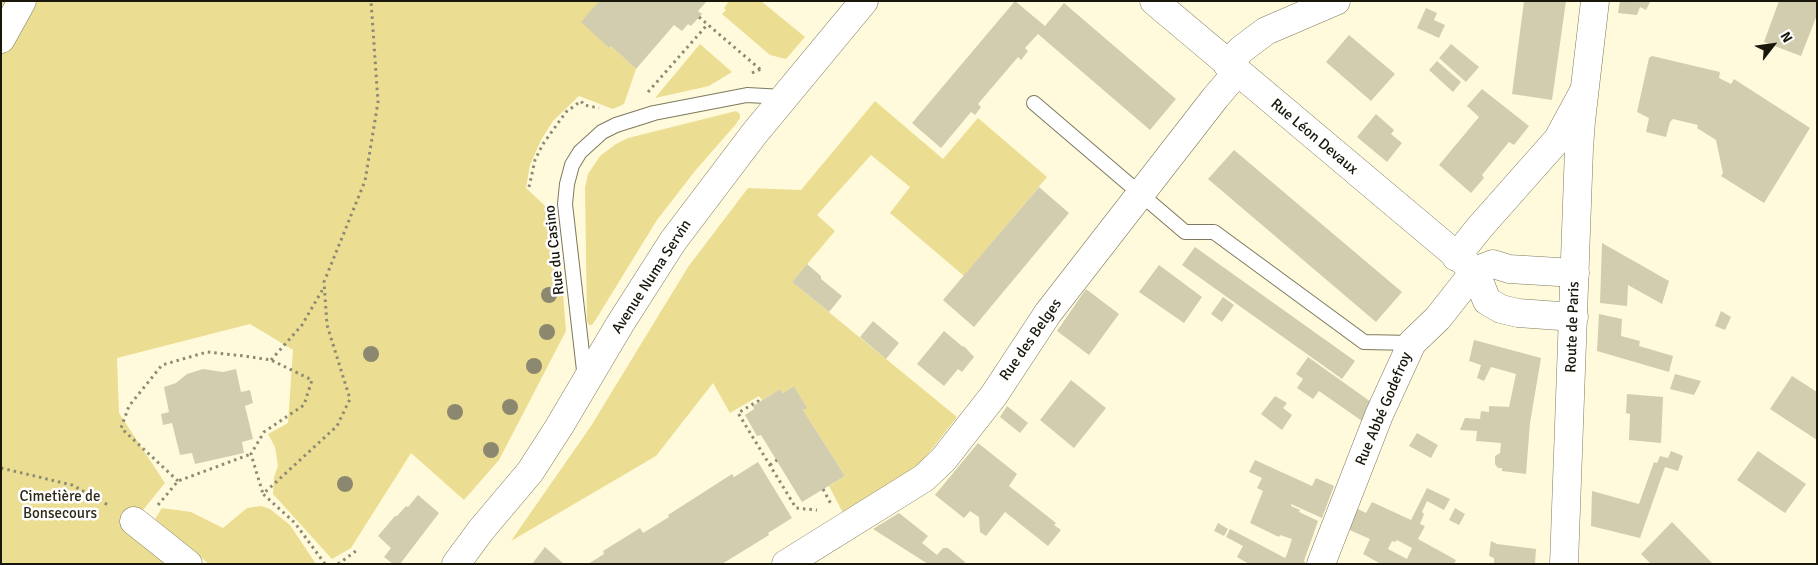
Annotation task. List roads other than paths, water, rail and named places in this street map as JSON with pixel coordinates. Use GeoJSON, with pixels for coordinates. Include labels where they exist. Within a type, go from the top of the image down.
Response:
{"type":"FeatureCollection","features":[{"type":"Feature","properties":{"kind":"street"},"geometry":{"type":"LineString","coordinates":[[1,39],[22,1]]}},
{"type":"Feature","properties":{"kind":"street","name":"Avenue Numa Servin"},"geometry":{"type":"LineString","coordinates":[[456,564],[481,530],[530,472],[586,385],[620,324],[673,241],[754,134],[864,1]]}},
{"type":"Feature","properties":{"kind":"street","name":"Rue Léon Devaux"},"geometry":{"type":"LineString","coordinates":[[1154,1],[1465,264],[1487,301],[1501,309],[1518,313],[1574,317]]}},
{"type":"Feature","properties":{"kind":"street","name":"Rue des Belges"},"geometry":{"type":"LineString","coordinates":[[786,564],[924,478],[942,460],[994,395],[1048,313],[1215,98],[1242,49],[1266,30],[1336,1]]}},
{"type":"Feature","properties":{"kind":"street","name":"Route de Paris"},"geometry":{"type":"LineString","coordinates":[[1564,564],[1579,158],[1584,91],[1595,1]]}},
{"type":"Feature","properties":{"kind":"street","name":"Route de Paris"},"geometry":{"type":"LineString","coordinates":[[1465,264],[1480,228],[1558,139],[1584,91]]}},
{"type":"Feature","properties":{"kind":"street"},"geometry":{"type":"LineString","coordinates":[[1465,264],[1493,264],[1509,269],[1575,273]]}},
{"type":"Feature","properties":{"kind":"street","name":"Rue Abbé Godefroy"},"geometry":{"type":"LineString","coordinates":[[1321,564],[1379,416],[1412,344],[1438,318],[1465,264]]}},
{"type":"Feature","properties":{"kind":"street"},"geometry":{"type":"LineString","coordinates":[[134,521],[188,564]]}},
{"type":"Feature","properties":{"kind":"lane","name":"Rue du Casino"},"geometry":{"type":"LineString","coordinates":[[586,385],[566,204],[569,174],[580,152],[602,132],[616,125],[654,113],[747,95],[785,98]]}},
{"type":"Feature","properties":{"kind":"lane"},"geometry":{"type":"LineString","coordinates":[[1034,103],[1185,232],[1214,232],[1364,342],[1412,344]]}},
{"type":"Feature","properties":{"kind":"park label","name":"Cimetière de Bonsecours"},"geometry":{"type":"Point","coordinates":[60,506]}}]}
